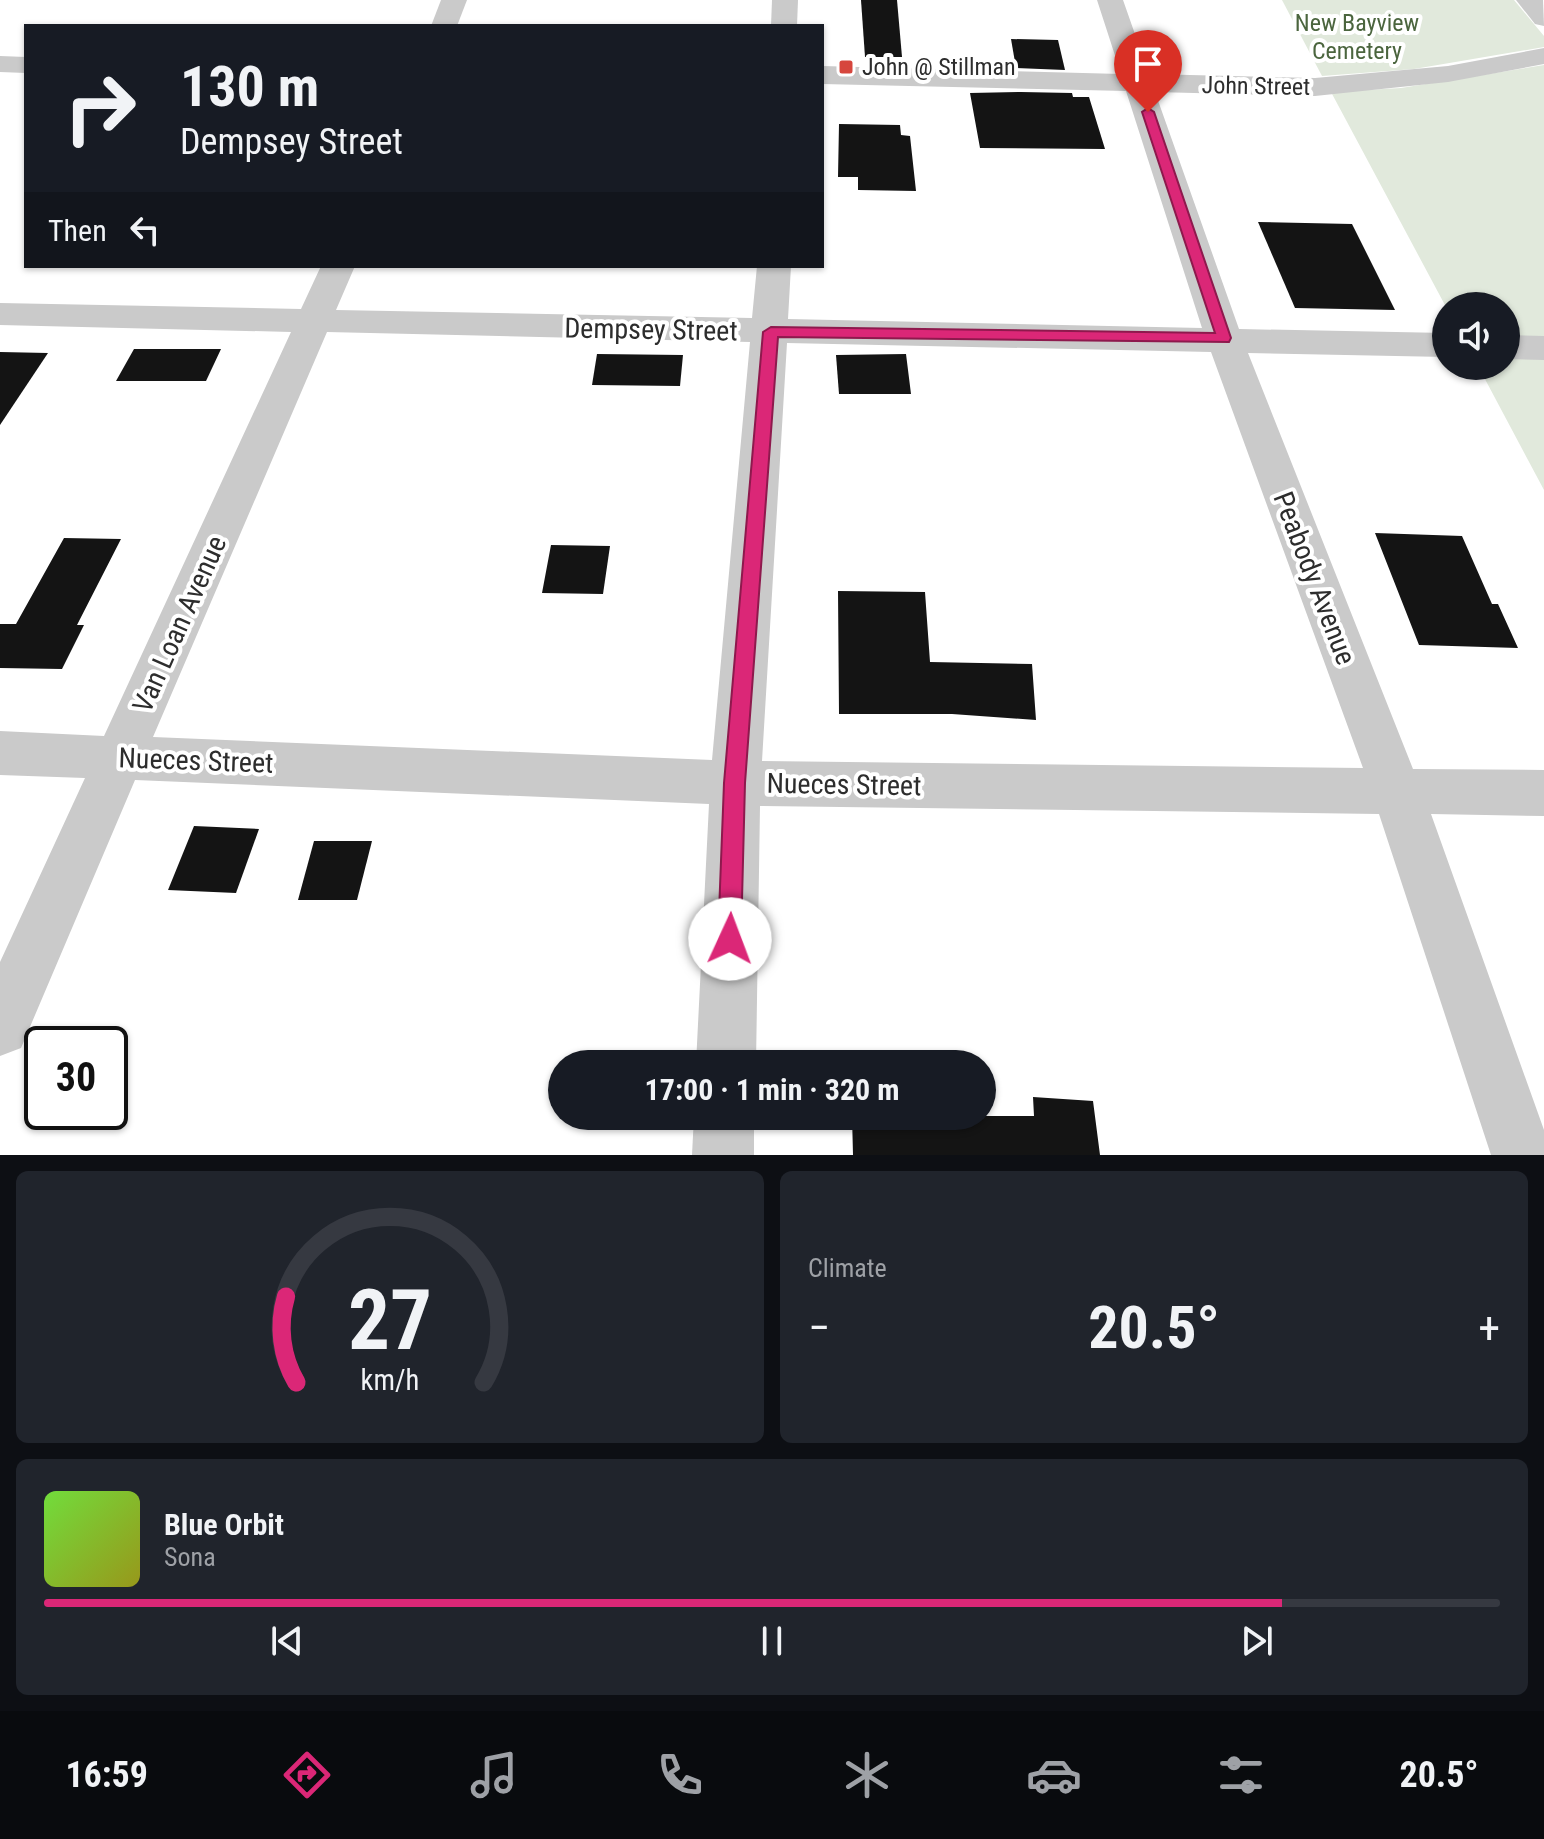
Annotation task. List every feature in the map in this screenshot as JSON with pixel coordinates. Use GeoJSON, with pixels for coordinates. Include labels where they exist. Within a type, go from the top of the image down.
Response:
{"type":"FeatureCollection","features":[{"type":"Feature","properties":{"kind":"street"},"geometry":{"type":"LineString","coordinates":[[445,24],[454,0]]}},
{"type":"Feature","properties":{"kind":"street"},"geometry":{"type":"LineString","coordinates":[[784,24],[785,0]]}},
{"type":"Feature","properties":{"kind":"street","name":"Peabody Avenue"},"geometry":{"type":"LineString","coordinates":[[1110,0],[1224,338],[1398,794],[1522,1155]]}},
{"type":"Feature","properties":{"kind":"street"},"geometry":{"type":"LineString","coordinates":[[1529,0],[1544,18]]}},
{"type":"Feature","properties":{"kind":"street","name":"John Street"},"geometry":{"type":"LineString","coordinates":[[824,75],[1315,87],[1448,74],[1544,56]]}},
{"type":"Feature","properties":{"kind":"street"},"geometry":{"type":"LineString","coordinates":[[0,64],[24,65]]}},
{"type":"Feature","properties":{"kind":"street","name":"Van Loan Avenue"},"geometry":{"type":"LineString","coordinates":[[0,1027],[337,268]]}},
{"type":"Feature","properties":{"kind":"street"},"geometry":{"type":"LineString","coordinates":[[726,1050],[735,783],[774,268]]}},
{"type":"Feature","properties":{"kind":"street","name":"Dempsey Street"},"geometry":{"type":"LineString","coordinates":[[0,314],[1432,345]]}},
{"type":"Feature","properties":{"kind":"street"},"geometry":{"type":"LineString","coordinates":[[1520,347],[1544,348]]}},
{"type":"Feature","properties":{"kind":"street","name":"Nueces Street"},"geometry":{"type":"LineString","coordinates":[[0,753],[735,783],[1398,794],[1544,793]]}},
{"type":"Feature","properties":{"kind":"street"},"geometry":{"type":"LineString","coordinates":[[723,1155],[724,1130]]}},
{"type":"Feature","properties":{"kind":"green space","name":"New Bayview Cemetery"},"geometry":{"type":"Polygon","coordinates":[[[1282,0],[1514,0],[1544,36],[1544,47],[1414,69],[1322,76],[1282,0]]]}},
{"type":"Feature","properties":{"kind":"green space"},"geometry":{"type":"Polygon","coordinates":[[[1544,65],[1544,490],[1485,380],[1520,380],[1520,292],[1438,292],[1331,92],[1401,88],[1544,65]]]}},
{"type":"Feature","properties":{"kind":"building"},"geometry":{"type":"Polygon","coordinates":[[[861,0],[897,0],[902,57],[865,57],[861,0]]]}},
{"type":"Feature","properties":{"kind":"building"},"geometry":{"type":"Polygon","coordinates":[[[1011,39],[1058,40],[1065,70],[1016,68],[1011,39]]]}},
{"type":"Feature","properties":{"kind":"building"},"geometry":{"type":"Polygon","coordinates":[[[970,93],[1072,93],[1073,97],[1089,97],[1105,149],[980,148],[970,93]]]}},
{"type":"Feature","properties":{"kind":"building"},"geometry":{"type":"Polygon","coordinates":[[[839,124],[900,125],[901,135],[910,136],[916,191],[858,190],[858,177],[838,177],[839,124]]]}},
{"type":"Feature","properties":{"kind":"building"},"geometry":{"type":"Polygon","coordinates":[[[1258,222],[1352,224],[1395,310],[1295,308],[1258,222]]]}},
{"type":"Feature","properties":{"kind":"building"},"geometry":{"type":"Polygon","coordinates":[[[134,349],[221,349],[206,381],[116,381],[134,349]]]}},
{"type":"Feature","properties":{"kind":"building"},"geometry":{"type":"Polygon","coordinates":[[[0,352],[48,353],[0,425],[0,352]]]}},
{"type":"Feature","properties":{"kind":"building"},"geometry":{"type":"Polygon","coordinates":[[[597,354],[683,355],[680,386],[592,385],[597,354]]]}},
{"type":"Feature","properties":{"kind":"building"},"geometry":{"type":"Polygon","coordinates":[[[906,354],[911,394],[839,394],[836,355],[906,354]]]}},
{"type":"Feature","properties":{"kind":"building"},"geometry":{"type":"Polygon","coordinates":[[[1375,533],[1462,536],[1492,604],[1498,604],[1518,648],[1419,645],[1375,533]]]}},
{"type":"Feature","properties":{"kind":"building"},"geometry":{"type":"Polygon","coordinates":[[[64,538],[121,539],[77,625],[84,625],[62,669],[0,668],[0,624],[16,624],[64,538]]]}},
{"type":"Feature","properties":{"kind":"building"},"geometry":{"type":"Polygon","coordinates":[[[551,545],[610,546],[603,594],[542,593],[551,545]]]}},
{"type":"Feature","properties":{"kind":"building"},"geometry":{"type":"Polygon","coordinates":[[[838,591],[925,592],[930,662],[1032,664],[1036,720],[952,714],[839,714],[838,591]]]}},
{"type":"Feature","properties":{"kind":"building"},"geometry":{"type":"Polygon","coordinates":[[[194,826],[259,829],[236,893],[168,890],[194,826]]]}},
{"type":"Feature","properties":{"kind":"building"},"geometry":{"type":"Polygon","coordinates":[[[314,841],[372,841],[357,900],[298,900],[314,841]]]}},
{"type":"Feature","properties":{"kind":"building"},"geometry":{"type":"Polygon","coordinates":[[[1033,1097],[1093,1101],[1100,1155],[853,1155],[852,1130],[996,1130],[996,1116],[1034,1116],[1033,1097]]]}},
{"type":"Feature","properties":{"kind":"place","name":"John @ Stillman"},"geometry":{"type":"Point","coordinates":[846,67]}},
{"type":"Feature","properties":{"kind":"route"},"geometry":{"type":"LineString","coordinates":[[730,939],[735,783],[771,332],[1224,338],[1148,112]]}}]}
